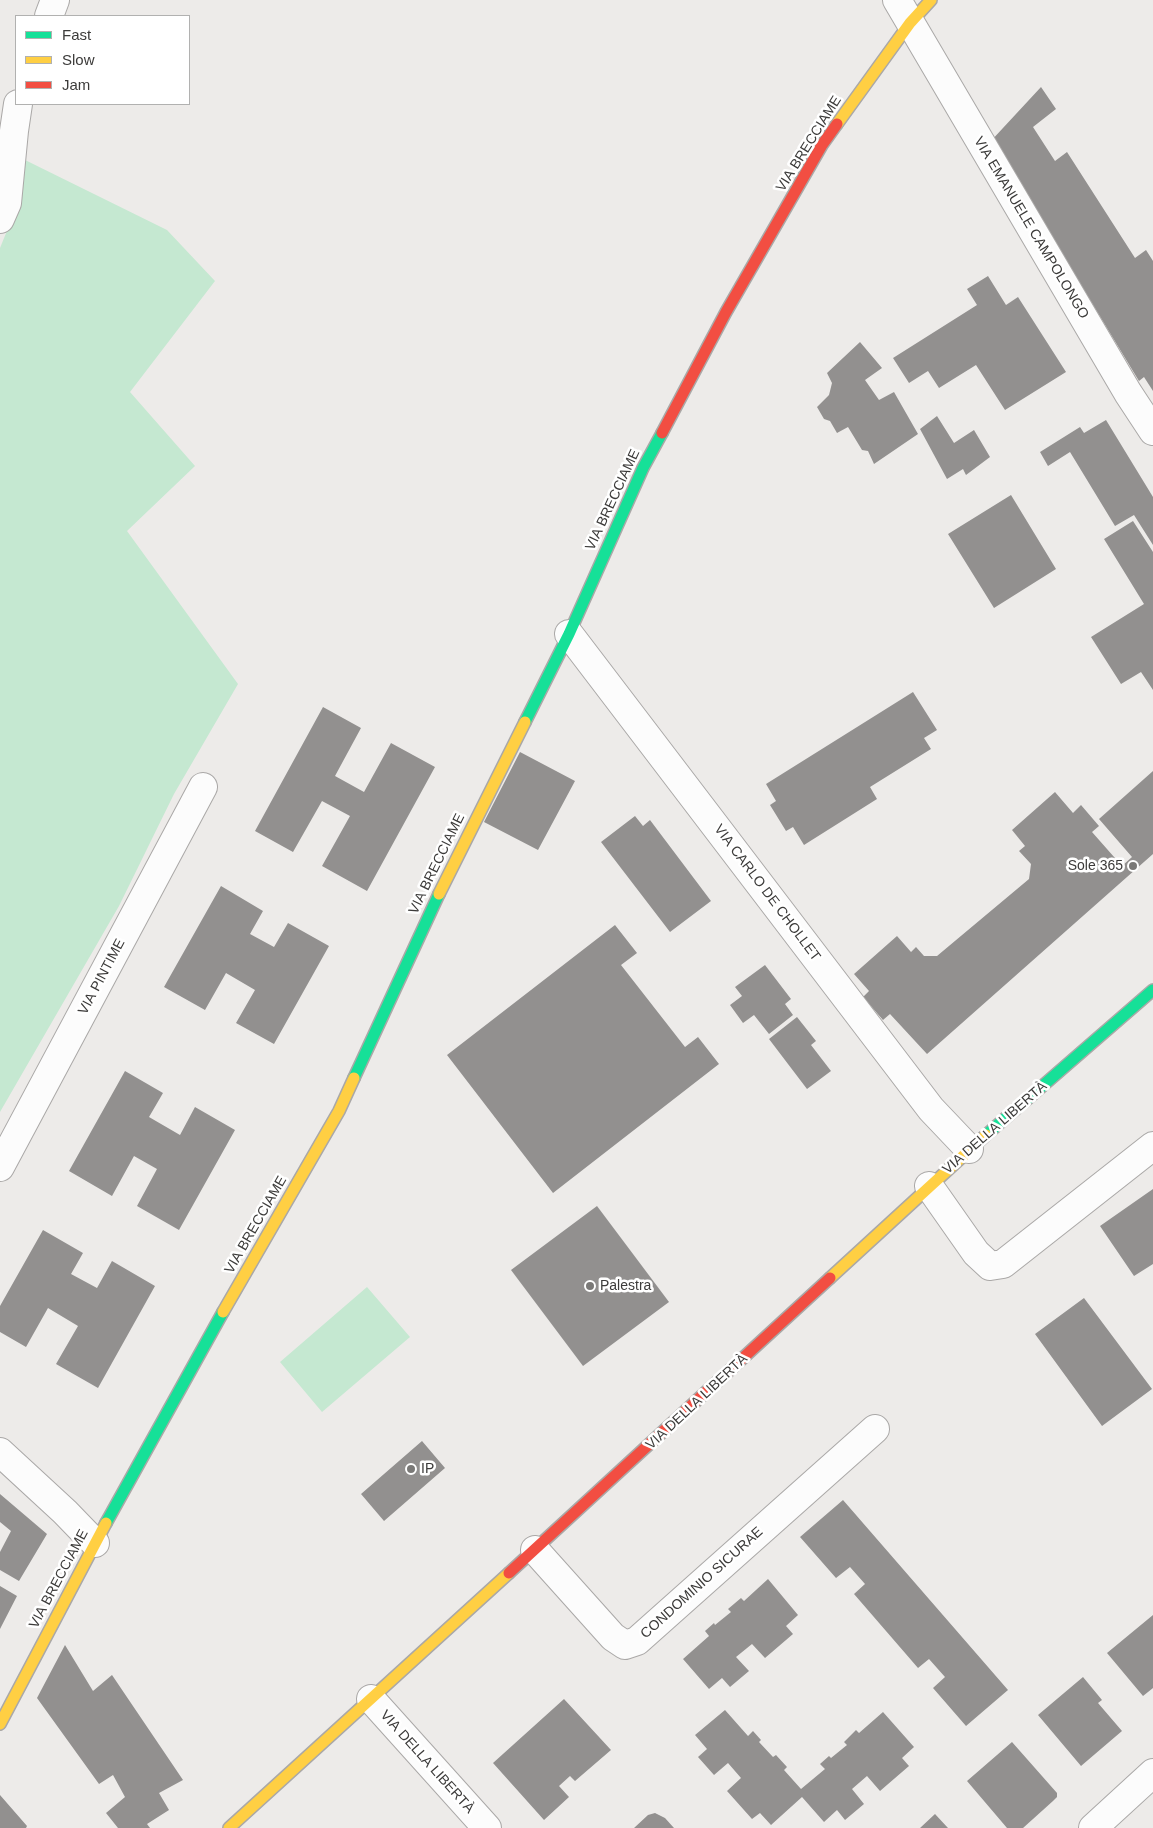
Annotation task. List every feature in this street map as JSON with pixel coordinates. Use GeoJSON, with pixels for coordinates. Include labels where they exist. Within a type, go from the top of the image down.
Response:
{"type":"FeatureCollection","features":[{"type":"Feature","properties":{"kind":"street"},"geometry":{"type":"LineString","coordinates":[[49,15],[55,0]]}},
{"type":"Feature","properties":{"kind":"street","name":"VIA EMANUELE CAMPOLONGO"},"geometry":{"type":"LineString","coordinates":[[897,0],[1128,393],[1153,431]]}},
{"type":"Feature","properties":{"kind":"street","name":"VIA BRECCIAME"},"geometry":{"type":"LineString","coordinates":[[0,1724],[95,1543],[211,1333],[339,1110],[454,860],[569,634],[643,468],[726,312],[822,145],[910,23],[931,0]]}},
{"type":"Feature","properties":{"kind":"street"},"geometry":{"type":"LineString","coordinates":[[0,219],[7,203],[18,105]]}},
{"type":"Feature","properties":{"kind":"street","name":"VIA CARLO DE CHOLLET"},"geometry":{"type":"LineString","coordinates":[[569,634],[931,1109],[969,1149]]}},
{"type":"Feature","properties":{"kind":"street","name":"VIA PINTIME"},"geometry":{"type":"LineString","coordinates":[[0,1167],[203,787]]}},
{"type":"Feature","properties":{"kind":"street","name":"VIA DELLA LIBERTÀ"},"geometry":{"type":"LineString","coordinates":[[487,1828],[371,1700],[704,1396],[969,1149],[1153,990]]}},
{"type":"Feature","properties":{"kind":"street"},"geometry":{"type":"LineString","coordinates":[[929,1186],[976,1253],[990,1266],[1002,1264],[1153,1146]]}},
{"type":"Feature","properties":{"kind":"street","name":"CONDOMINIO SICURAE"},"geometry":{"type":"LineString","coordinates":[[535,1550],[613,1637],[626,1645],[638,1641],[875,1429]]}},
{"type":"Feature","properties":{"kind":"street"},"geometry":{"type":"LineString","coordinates":[[0,1452],[65,1512],[95,1543]]}},
{"type":"Feature","properties":{"kind":"street"},"geometry":{"type":"LineString","coordinates":[[229,1828],[371,1700]]}},
{"type":"Feature","properties":{"kind":"street"},"geometry":{"type":"LineString","coordinates":[[1093,1828],[1153,1773]]}},
{"type":"Feature","properties":{"kind":"green space"},"geometry":{"type":"Polygon","coordinates":[[[21,158],[167,230],[215,281],[130,392],[195,466],[127,531],[238,684],[174,794],[119,906],[0,1112],[0,248],[17,206],[21,158]]]}},
{"type":"Feature","properties":{"kind":"green space"},"geometry":{"type":"Polygon","coordinates":[[[367,1287],[410,1337],[322,1412],[280,1362],[367,1287]]]}},
{"type":"Feature","properties":{"kind":"building"},"geometry":{"type":"Polygon","coordinates":[[[1041,87],[1056,109],[1033,127],[1055,161],[1067,152],[1135,258],[1146,250],[1153,261],[1153,391],[1144,377],[1139,381],[1064,257],[1059,261],[990,142],[1041,87]]]}},
{"type":"Feature","properties":{"kind":"building"},"geometry":{"type":"Polygon","coordinates":[[[988,276],[1006,305],[1018,297],[1066,372],[1005,410],[976,365],[939,388],[928,371],[909,383],[893,358],[977,305],[967,289],[988,276]]]}},
{"type":"Feature","properties":{"kind":"building"},"geometry":{"type":"Polygon","coordinates":[[[860,342],[882,368],[865,380],[879,400],[894,392],[918,434],[874,464],[868,451],[862,450],[848,427],[837,433],[830,421],[824,419],[817,407],[829,395],[832,383],[827,373],[860,342]]]}},
{"type":"Feature","properties":{"kind":"building"},"geometry":{"type":"Polygon","coordinates":[[[937,416],[954,443],[974,430],[990,457],[966,475],[963,469],[947,479],[920,429],[937,416]]]}},
{"type":"Feature","properties":{"kind":"building"},"geometry":{"type":"Polygon","coordinates":[[[1106,420],[1153,497],[1153,545],[1134,515],[1115,526],[1070,452],[1048,466],[1040,452],[1080,427],[1084,433],[1106,420]]]}},
{"type":"Feature","properties":{"kind":"building"},"geometry":{"type":"Polygon","coordinates":[[[1011,495],[1056,569],[994,608],[948,534],[1011,495]]]}},
{"type":"Feature","properties":{"kind":"building"},"geometry":{"type":"Polygon","coordinates":[[[1133,521],[1153,552],[1153,690],[1141,672],[1121,684],[1091,637],[1144,604],[1104,539],[1133,521]]]}},
{"type":"Feature","properties":{"kind":"building"},"geometry":{"type":"Polygon","coordinates":[[[913,692],[937,730],[924,738],[931,749],[870,787],[877,799],[804,845],[793,827],[786,831],[770,805],[776,801],[766,784],[913,692]]]}},
{"type":"Feature","properties":{"kind":"building"},"geometry":{"type":"Polygon","coordinates":[[[323,707],[361,728],[335,776],[364,792],[391,743],[435,767],[367,891],[322,866],[350,816],[322,801],[293,852],[255,831],[323,707]]]}},
{"type":"Feature","properties":{"kind":"building"},"geometry":{"type":"Polygon","coordinates":[[[520,752],[575,781],[538,850],[484,822],[520,752]]]}},
{"type":"Feature","properties":{"kind":"building"},"geometry":{"type":"Polygon","coordinates":[[[1153,771],[1153,854],[927,1054],[890,1014],[883,1020],[863,997],[869,991],[854,974],[897,936],[911,952],[916,947],[924,956],[937,956],[1029,879],[1031,864],[1019,851],[1025,846],[1012,830],[1055,792],[1073,813],[1081,805],[1099,826],[1092,832],[1122,866],[1132,857],[1099,819],[1153,771]]]}},
{"type":"Feature","properties":{"kind":"building"},"geometry":{"type":"Polygon","coordinates":[[[635,816],[643,826],[650,820],[711,901],[670,932],[601,842],[635,816]]]}},
{"type":"Feature","properties":{"kind":"building"},"geometry":{"type":"Polygon","coordinates":[[[221,886],[263,911],[250,934],[274,947],[288,923],[329,946],[274,1044],[236,1023],[255,990],[226,973],[205,1010],[164,987],[221,886]]]}},
{"type":"Feature","properties":{"kind":"building"},"geometry":{"type":"Polygon","coordinates":[[[615,925],[637,953],[621,965],[685,1047],[698,1037],[719,1064],[553,1193],[447,1055],[615,925]]]}},
{"type":"Feature","properties":{"kind":"building"},"geometry":{"type":"Polygon","coordinates":[[[765,965],[791,999],[785,1004],[793,1015],[769,1034],[754,1015],[743,1023],[730,1005],[742,996],[735,987],[765,965]]]}},
{"type":"Feature","properties":{"kind":"building"},"geometry":{"type":"Polygon","coordinates":[[[797,1017],[816,1041],[811,1045],[831,1071],[807,1089],[769,1039],[797,1017]]]}},
{"type":"Feature","properties":{"kind":"building"},"geometry":{"type":"Polygon","coordinates":[[[125,1071],[163,1093],[149,1117],[180,1135],[195,1107],[235,1130],[179,1230],[137,1206],[157,1169],[134,1156],[112,1196],[69,1171],[125,1071]]]}},
{"type":"Feature","properties":{"kind":"building"},"geometry":{"type":"Polygon","coordinates":[[[1153,1189],[1153,1264],[1134,1276],[1100,1226],[1153,1189]]]}},
{"type":"Feature","properties":{"kind":"building","name":"Palestra"},"geometry":{"type":"Polygon","coordinates":[[[597,1206],[669,1302],[583,1366],[511,1270],[597,1206]]]}},
{"type":"Feature","properties":{"kind":"building"},"geometry":{"type":"Polygon","coordinates":[[[43,1230],[83,1253],[71,1274],[97,1288],[112,1261],[155,1286],[98,1388],[56,1364],[78,1326],[48,1308],[26,1347],[0,1332],[0,1306],[43,1230]]]}},
{"type":"Feature","properties":{"kind":"building"},"geometry":{"type":"Polygon","coordinates":[[[1084,1298],[1152,1389],[1102,1426],[1035,1334],[1084,1298]]]}},
{"type":"Feature","properties":{"kind":"building"},"geometry":{"type":"Polygon","coordinates":[[[422,1441],[445,1468],[384,1521],[361,1494],[422,1441]]]}},
{"type":"Feature","properties":{"kind":"building"},"geometry":{"type":"Polygon","coordinates":[[[0,1494],[47,1534],[19,1581],[0,1570],[0,1552],[11,1531],[0,1522],[0,1494]]]}},
{"type":"Feature","properties":{"kind":"building"},"geometry":{"type":"Polygon","coordinates":[[[843,1500],[1008,1690],[966,1726],[933,1688],[945,1677],[929,1659],[918,1668],[854,1594],[865,1584],[850,1567],[836,1578],[800,1537],[843,1500]]]}},
{"type":"Feature","properties":{"kind":"building"},"geometry":{"type":"Polygon","coordinates":[[[768,1579],[798,1615],[786,1626],[793,1634],[765,1658],[752,1644],[736,1657],[749,1671],[730,1687],[722,1678],[709,1689],[683,1659],[709,1636],[705,1631],[731,1612],[728,1609],[741,1598],[744,1601],[768,1579]]]}},
{"type":"Feature","properties":{"kind":"building"},"geometry":{"type":"Polygon","coordinates":[[[0,1586],[17,1596],[0,1629],[0,1586]]]}},
{"type":"Feature","properties":{"kind":"building"},"geometry":{"type":"Polygon","coordinates":[[[1153,1615],[1153,1688],[1143,1696],[1107,1653],[1153,1615]]]}},
{"type":"Feature","properties":{"kind":"building"},"geometry":{"type":"Polygon","coordinates":[[[65,1645],[93,1691],[112,1675],[183,1780],[159,1793],[169,1810],[147,1824],[150,1828],[118,1828],[106,1813],[125,1797],[113,1775],[99,1784],[37,1698],[65,1645]]]}},
{"type":"Feature","properties":{"kind":"building"},"geometry":{"type":"Polygon","coordinates":[[[1083,1677],[1102,1700],[1098,1703],[1122,1731],[1081,1766],[1038,1715],[1083,1677]]]}},
{"type":"Feature","properties":{"kind":"building"},"geometry":{"type":"Polygon","coordinates":[[[564,1699],[611,1750],[575,1781],[570,1776],[559,1786],[569,1797],[544,1820],[493,1763],[564,1699]]]}},
{"type":"Feature","properties":{"kind":"building"},"geometry":{"type":"Polygon","coordinates":[[[725,1710],[748,1736],[753,1731],[761,1740],[759,1742],[773,1757],[776,1755],[787,1767],[784,1770],[801,1789],[825,1769],[820,1764],[847,1745],[844,1742],[856,1730],[859,1733],[883,1712],[914,1747],[902,1758],[909,1766],[880,1791],[867,1776],[852,1789],[864,1804],[845,1820],[837,1810],[824,1822],[802,1797],[771,1825],[760,1813],[752,1819],[727,1791],[741,1778],[728,1763],[714,1775],[698,1757],[707,1749],[695,1735],[725,1710]]]}},
{"type":"Feature","properties":{"kind":"building"},"geometry":{"type":"Polygon","coordinates":[[[1012,1742],[1057,1793],[1057,1797],[1023,1828],[1007,1828],[967,1781],[1012,1742]]]}},
{"type":"Feature","properties":{"kind":"building"},"geometry":{"type":"Polygon","coordinates":[[[0,1795],[27,1826],[26,1828],[0,1828],[0,1795]]]}},
{"type":"Feature","properties":{"kind":"building"},"geometry":{"type":"Polygon","coordinates":[[[655,1813],[665,1818],[674,1828],[634,1828],[648,1815],[655,1813]]]}},
{"type":"Feature","properties":{"kind":"building"},"geometry":{"type":"Polygon","coordinates":[[[935,1814],[948,1828],[920,1828],[935,1814]]]}},
{"type":"Feature","properties":{"kind":"traffic: fast"},"geometry":{"type":"LineString","coordinates":[[525,722],[569,634],[643,468],[662,433]]}},
{"type":"Feature","properties":{"kind":"traffic: fast"},"geometry":{"type":"LineString","coordinates":[[354,1078],[439,894]]}},
{"type":"Feature","properties":{"kind":"traffic: fast"},"geometry":{"type":"LineString","coordinates":[[986,1135],[1153,990]]}},
{"type":"Feature","properties":{"kind":"traffic: fast"},"geometry":{"type":"LineString","coordinates":[[106,1523],[223,1312]]}},
{"type":"Feature","properties":{"kind":"traffic: slow"},"geometry":{"type":"LineString","coordinates":[[837,124],[910,23],[931,0]]}},
{"type":"Feature","properties":{"kind":"traffic: slow"},"geometry":{"type":"LineString","coordinates":[[439,894],[525,722]]}},
{"type":"Feature","properties":{"kind":"traffic: slow"},"geometry":{"type":"LineString","coordinates":[[223,1312],[339,1111],[354,1078]]}},
{"type":"Feature","properties":{"kind":"traffic: slow"},"geometry":{"type":"LineString","coordinates":[[830,1278],[986,1135]]}},
{"type":"Feature","properties":{"kind":"traffic: slow"},"geometry":{"type":"LineString","coordinates":[[0,1724],[106,1523]]}},
{"type":"Feature","properties":{"kind":"traffic: slow"},"geometry":{"type":"LineString","coordinates":[[229,1828],[509,1573]]}},
{"type":"Feature","properties":{"kind":"traffic: jam"},"geometry":{"type":"LineString","coordinates":[[662,433],[726,312],[822,145],[837,124]]}},
{"type":"Feature","properties":{"kind":"traffic: jam"},"geometry":{"type":"LineString","coordinates":[[509,1573],[830,1278]]}},
{"type":"Feature","properties":{"kind":"place","name":"Sole 365"},"geometry":{"type":"Point","coordinates":[1133,866]}},
{"type":"Feature","properties":{"kind":"place","name":"Palestra"},"geometry":{"type":"Point","coordinates":[590,1286]}},
{"type":"Feature","properties":{"kind":"place","name":"IP"},"geometry":{"type":"Point","coordinates":[411,1469]}}]}
